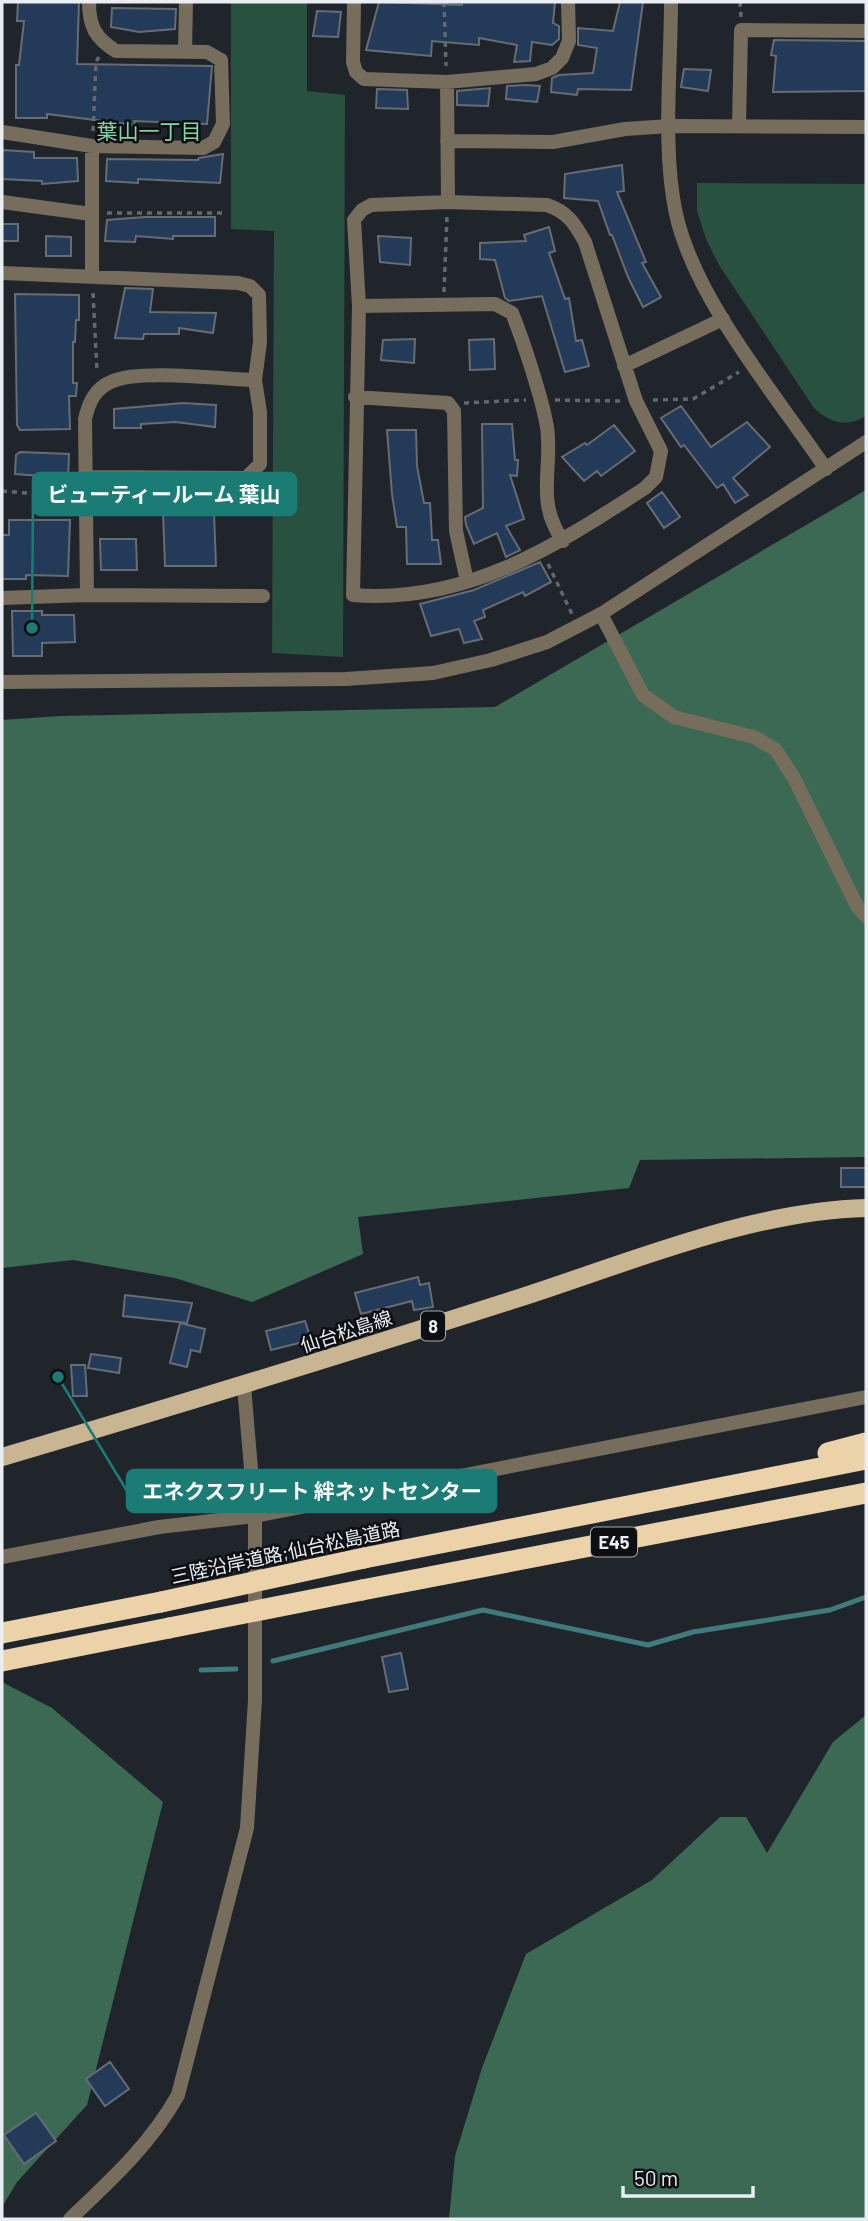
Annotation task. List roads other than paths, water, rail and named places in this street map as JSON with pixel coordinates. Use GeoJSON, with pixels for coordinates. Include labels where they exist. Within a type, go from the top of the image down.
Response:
{"type":"FeatureCollection","features":[{"type":"Feature","properties":{"kind":"highway"},"geometry":{"type":"LineString","coordinates":[[619,1507],[866,1443]]}},
{"type":"Feature","properties":{"kind":"highway","name":"三陸沿岸道路;仙台松島道路"},"geometry":{"type":"LineString","coordinates":[[2,1633],[866,1459]]}},
{"type":"Feature","properties":{"kind":"highway","name":"E45"},"geometry":{"type":"LineString","coordinates":[[2,1661],[866,1495]]}},
{"type":"Feature","properties":{"kind":"main road","name":"仙台松島線"},"geometry":{"type":"LineString","coordinates":[[2,1457],[244,1386],[734,1229],[839,1209],[866,1208]]}},
{"type":"Feature","properties":{"kind":"street"},"geometry":{"type":"LineString","coordinates":[[2,132],[92,146],[204,148],[214,142],[223,124],[220,60],[207,52],[125,53],[105,44],[90,26],[89,2]]}},
{"type":"Feature","properties":{"kind":"street"},"geometry":{"type":"LineString","coordinates":[[185,51],[186,2]]}},
{"type":"Feature","properties":{"kind":"street"},"geometry":{"type":"LineString","coordinates":[[354,2],[353,62],[356,72],[364,79],[447,82],[536,74],[552,68],[562,58],[569,41],[568,2]]}},
{"type":"Feature","properties":{"kind":"street"},"geometry":{"type":"LineString","coordinates":[[671,2],[670,126],[676,214],[692,261],[723,319],[826,469]]}},
{"type":"Feature","properties":{"kind":"street"},"geometry":{"type":"LineString","coordinates":[[739,126],[741,30],[866,31]]}},
{"type":"Feature","properties":{"kind":"street"},"geometry":{"type":"LineString","coordinates":[[447,82],[448,202]]}},
{"type":"Feature","properties":{"kind":"street"},"geometry":{"type":"LineString","coordinates":[[447,141],[553,142],[625,129],[670,126],[866,127]]}},
{"type":"Feature","properties":{"kind":"street"},"geometry":{"type":"LineString","coordinates":[[92,146],[92,277]]}},
{"type":"Feature","properties":{"kind":"street"},"geometry":{"type":"LineString","coordinates":[[2,202],[91,214]]}},
{"type":"Feature","properties":{"kind":"street"},"geometry":{"type":"LineString","coordinates":[[448,202],[547,205],[561,210],[573,220],[585,242],[636,401],[661,451],[656,477],[645,488],[563,541],[508,569],[391,598],[353,595],[355,397],[359,306],[354,220],[362,210],[371,205],[448,202]]}},
{"type":"Feature","properties":{"kind":"street"},"geometry":{"type":"LineString","coordinates":[[2,273],[238,283],[250,286],[259,295],[255,380],[260,412],[260,464],[246,478],[88,477]]}},
{"type":"Feature","properties":{"kind":"street"},"geometry":{"type":"LineString","coordinates":[[359,306],[495,304],[512,313],[547,427],[546,501],[551,524],[563,541]]}},
{"type":"Feature","properties":{"kind":"street"},"geometry":{"type":"LineString","coordinates":[[624,366],[723,319]]}},
{"type":"Feature","properties":{"kind":"street"},"geometry":{"type":"LineString","coordinates":[[87,595],[88,477],[85,419],[89,402],[97,391],[126,376],[255,380]]}},
{"type":"Feature","properties":{"kind":"street"},"geometry":{"type":"LineString","coordinates":[[355,397],[448,403],[454,411],[456,531],[467,581]]}},
{"type":"Feature","properties":{"kind":"street"},"geometry":{"type":"LineString","coordinates":[[2,682],[346,679],[433,673],[547,642],[601,614],[866,442]]}},
{"type":"Feature","properties":{"kind":"street"},"geometry":{"type":"LineString","coordinates":[[2,598],[87,595],[263,596]]}},
{"type":"Feature","properties":{"kind":"street"},"geometry":{"type":"LineString","coordinates":[[601,614],[643,695],[674,717],[754,737],[776,750],[794,778],[858,906],[866,916]]}},
{"type":"Feature","properties":{"kind":"street"},"geometry":{"type":"LineString","coordinates":[[70,2219],[134,2158],[161,2124],[178,2095],[247,1828],[255,1700],[255,1516],[244,1386]]}},
{"type":"Feature","properties":{"kind":"street"},"geometry":{"type":"LineString","coordinates":[[2,1557],[159,1527],[255,1516],[866,1397]]}},
{"type":"Feature","properties":{"kind":"waterway"},"geometry":{"type":"LineString","coordinates":[[273,1661],[483,1610],[648,1645],[693,1632],[830,1610],[866,1597]]}},
{"type":"Feature","properties":{"kind":"waterway"},"geometry":{"type":"LineString","coordinates":[[201,1670],[236,1669]]}},
{"type":"Feature","properties":{"kind":"place","name":"ビューティールーム 葉山"},"geometry":{"type":"Point","coordinates":[32,628]}},
{"type":"Feature","properties":{"kind":"place","name":"エネクスフリート 絆ネットセンター"},"geometry":{"type":"Point","coordinates":[58,1377]}},
{"type":"Feature","properties":{"kind":"district","name":"葉山一丁目"},"geometry":{"type":"Point","coordinates":[149,130]}}]}
